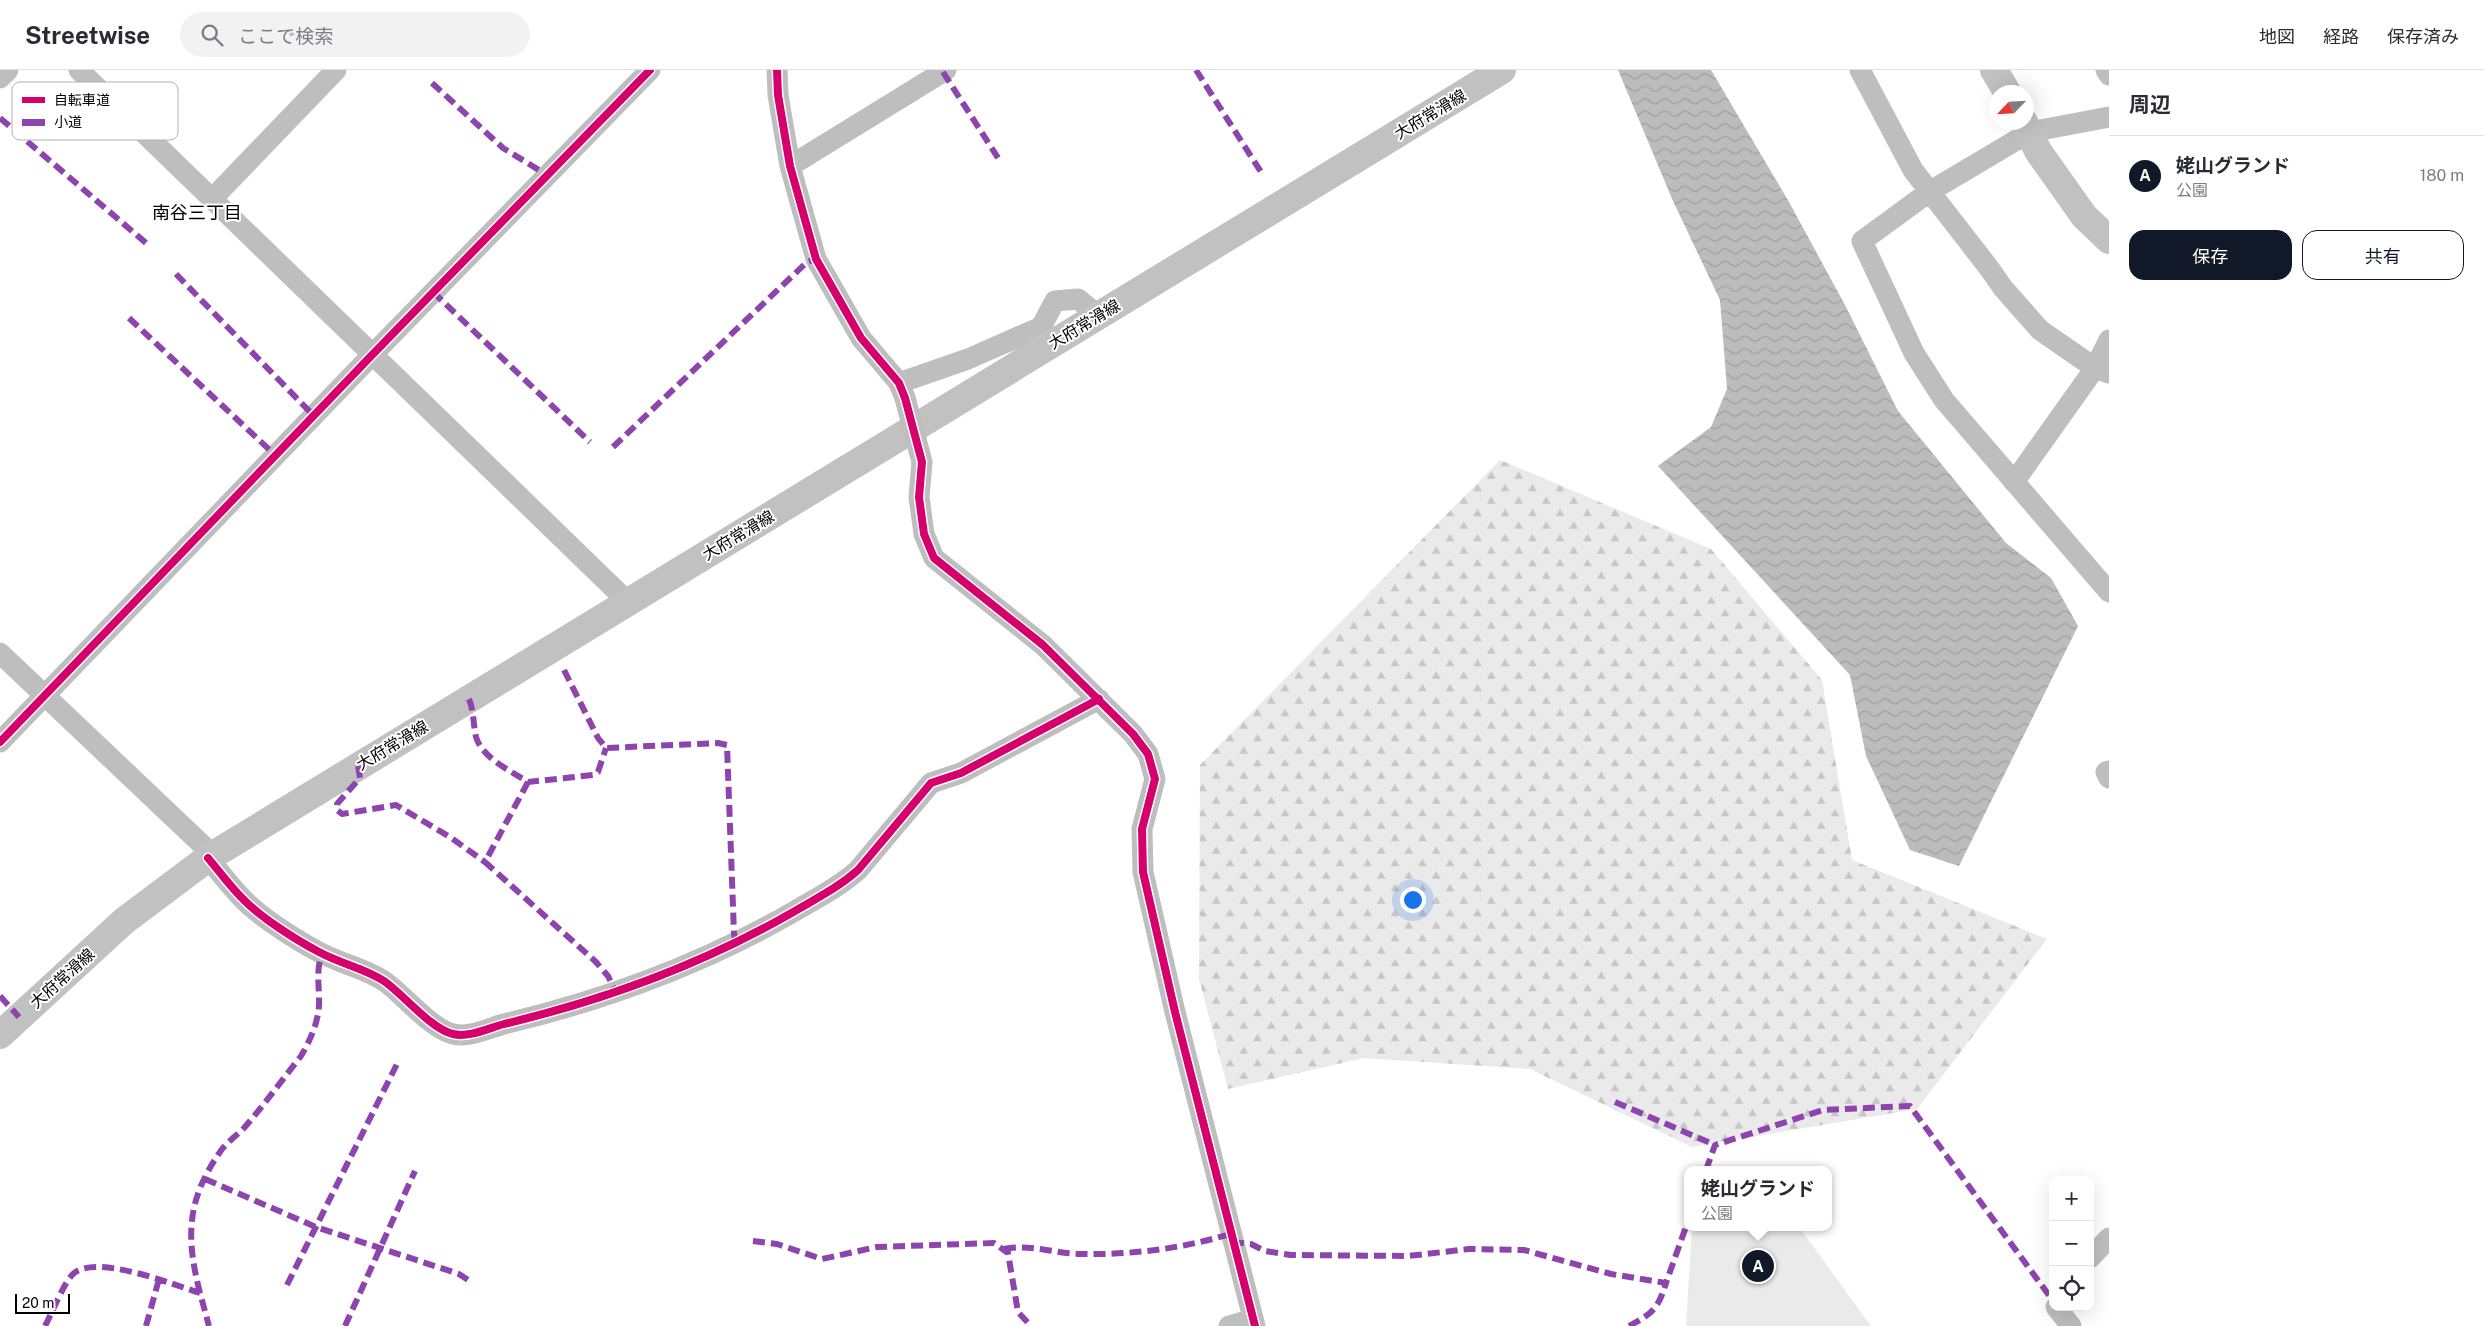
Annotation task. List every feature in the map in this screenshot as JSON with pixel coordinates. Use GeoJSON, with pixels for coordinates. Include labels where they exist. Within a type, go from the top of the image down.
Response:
{"type":"FeatureCollection","features":[{"type":"Feature","properties":{"kind":"main road","name":"大府常滑線"},"geometry":{"type":"LineString","coordinates":[[0,1035],[124,922],[210,857],[1502,70]]}},
{"type":"Feature","properties":{"kind":"main road"},"geometry":{"type":"LineString","coordinates":[[1994,70],[2003,85]]}},
{"type":"Feature","properties":{"kind":"main road"},"geometry":{"type":"LineString","coordinates":[[2028,130],[2038,151],[2084,216],[2109,240]]}},
{"type":"Feature","properties":{"kind":"street"},"geometry":{"type":"LineString","coordinates":[[0,78],[8,70]]}},
{"type":"Feature","properties":{"kind":"street"},"geometry":{"type":"LineString","coordinates":[[80,70],[92,82]]}},
{"type":"Feature","properties":{"kind":"street"},"geometry":{"type":"LineString","coordinates":[[212,199],[336,70]]}},
{"type":"Feature","properties":{"kind":"street"},"geometry":{"type":"LineString","coordinates":[[0,742],[372,355],[650,70]]}},
{"type":"Feature","properties":{"kind":"street"},"geometry":{"type":"LineString","coordinates":[[777,70],[778,95],[790,166],[816,259],[860,338],[902,390],[922,462],[919,497],[924,534],[934,558],[986,602],[1043,645],[1133,734],[1148,754],[1155,779],[1142,829],[1142,872],[1177,1022],[1254,1323],[1229,1326]]}},
{"type":"Feature","properties":{"kind":"street"},"geometry":{"type":"LineString","coordinates":[[790,166],[946,70]]}},
{"type":"Feature","properties":{"kind":"street"},"geometry":{"type":"LineString","coordinates":[[1860,70],[1913,170],[1990,268],[2003,288],[2040,330],[2102,370]]}},
{"type":"Feature","properties":{"kind":"street"},"geometry":{"type":"LineString","coordinates":[[2106,70],[2109,75]]}},
{"type":"Feature","properties":{"kind":"street"},"geometry":{"type":"LineString","coordinates":[[2034,126],[2109,117]]}},
{"type":"Feature","properties":{"kind":"street"},"geometry":{"type":"LineString","coordinates":[[2022,130],[1929,192],[1862,241],[1914,353],[1944,400],[2014,482],[2106,579]]}},
{"type":"Feature","properties":{"kind":"street"},"geometry":{"type":"LineString","coordinates":[[152,140],[628,602]]}},
{"type":"Feature","properties":{"kind":"street"},"geometry":{"type":"LineString","coordinates":[[902,390],[1041,327],[1055,301],[1078,299],[1099,316]]}},
{"type":"Feature","properties":{"kind":"street"},"geometry":{"type":"LineString","coordinates":[[2014,482],[2102,370],[2109,340]]}},
{"type":"Feature","properties":{"kind":"street"},"geometry":{"type":"LineString","coordinates":[[0,653],[210,857],[243,900],[297,940],[322,954],[368,971],[408,1000],[444,1030],[453,1034],[469,1034],[552,1013],[679,968],[756,934],[845,882],[858,870],[932,783],[961,773],[1099,699]]}},
{"type":"Feature","properties":{"kind":"street"},"geometry":{"type":"LineString","coordinates":[[2109,771],[2106,772],[2109,778]]}},
{"type":"Feature","properties":{"kind":"street"},"geometry":{"type":"LineString","coordinates":[[2094,1254],[2109,1238]]}},
{"type":"Feature","properties":{"kind":"street"},"geometry":{"type":"LineString","coordinates":[[2059,1311],[2072,1326]]}},
{"type":"Feature","properties":{"kind":"green space"},"geometry":{"type":"Polygon","coordinates":[[[1500,460],[1711,549],[1822,680],[1852,860],[2047,939],[1917,1109],[1692,1147],[1530,1069],[1364,1058],[1228,1089],[1199,979],[1200,765],[1500,460]]]}},
{"type":"Feature","properties":{"kind":"green space"},"geometry":{"type":"Polygon","coordinates":[[[1692,1231],[1802,1231],[1871,1326],[1686,1326],[1692,1231]]]}},
{"type":"Feature","properties":{"kind":"water"},"geometry":{"type":"Polygon","coordinates":[[[1618,70],[1711,70],[1789,202],[1845,305],[1898,411],[2006,543],[2051,578],[2078,626],[1959,866],[1910,850],[1866,756],[1850,675],[1658,466],[1711,427],[1727,389],[1720,300],[1673,201],[1618,70]]]}},
{"type":"Feature","properties":{"kind":"marked path"},"geometry":{"type":"LineString","coordinates":[[1196,70],[1261,172]]}},
{"type":"Feature","properties":{"kind":"marked path"},"geometry":{"type":"LineString","coordinates":[[943,72],[1000,161]]}},
{"type":"Feature","properties":{"kind":"marked path"},"geometry":{"type":"LineString","coordinates":[[432,83],[503,148],[547,175]]}},
{"type":"Feature","properties":{"kind":"marked path"},"geometry":{"type":"LineString","coordinates":[[0,118],[12,128]]}},
{"type":"Feature","properties":{"kind":"marked path"},"geometry":{"type":"LineString","coordinates":[[26,140],[146,243]]}},
{"type":"Feature","properties":{"kind":"marked path"},"geometry":{"type":"LineString","coordinates":[[613,447],[807,262],[816,259]]}},
{"type":"Feature","properties":{"kind":"marked path"},"geometry":{"type":"LineString","coordinates":[[176,274],[313,415]]}},
{"type":"Feature","properties":{"kind":"marked path"},"geometry":{"type":"LineString","coordinates":[[433,292],[590,442]]}},
{"type":"Feature","properties":{"kind":"marked path"},"geometry":{"type":"LineString","coordinates":[[129,318],[275,455]]}},
{"type":"Feature","properties":{"kind":"marked path"},"geometry":{"type":"LineString","coordinates":[[564,670],[598,738],[606,748],[718,743],[727,745],[734,934],[736,942]]}},
{"type":"Feature","properties":{"kind":"marked path"},"geometry":{"type":"LineString","coordinates":[[469,699],[479,745],[491,758],[528,782],[593,775],[598,772],[606,748]]}},
{"type":"Feature","properties":{"kind":"marked path"},"geometry":{"type":"LineString","coordinates":[[358,766],[360,778],[337,804],[337,810],[342,814],[396,805],[450,837],[485,862]]}},
{"type":"Feature","properties":{"kind":"marked path"},"geometry":{"type":"LineString","coordinates":[[528,782],[485,862],[596,962],[608,976],[615,991]]}},
{"type":"Feature","properties":{"kind":"marked path"},"geometry":{"type":"LineString","coordinates":[[200,1293],[192,1255],[191,1237],[195,1204],[201,1187],[222,1149],[244,1128],[301,1056],[311,1037],[318,1015],[318,971],[322,954]]}},
{"type":"Feature","properties":{"kind":"marked path"},"geometry":{"type":"LineString","coordinates":[[0,996],[19,1017]]}},
{"type":"Feature","properties":{"kind":"marked path"},"geometry":{"type":"LineString","coordinates":[[287,1285],[397,1064]]}},
{"type":"Feature","properties":{"kind":"marked path"},"geometry":{"type":"LineString","coordinates":[[1615,1102],[1715,1145]]}},
{"type":"Feature","properties":{"kind":"marked path"},"geometry":{"type":"LineString","coordinates":[[1707,1166],[1715,1145],[1823,1110],[1910,1106],[2049,1295]]}},
{"type":"Feature","properties":{"kind":"marked path"},"geometry":{"type":"LineString","coordinates":[[345,1326],[415,1171]]}},
{"type":"Feature","properties":{"kind":"marked path"},"geometry":{"type":"LineString","coordinates":[[205,1179],[316,1227],[459,1274],[468,1280]]}},
{"type":"Feature","properties":{"kind":"marked path"},"geometry":{"type":"LineString","coordinates":[[1232,1242],[1251,1244],[1265,1251],[1291,1255],[1408,1256],[1469,1249],[1524,1250],[1611,1274],[1666,1283],[1684,1231]]}},
{"type":"Feature","properties":{"kind":"marked path"},"geometry":{"type":"LineString","coordinates":[[1004,1249],[1032,1248],[1079,1254],[1117,1253],[1193,1244],[1230,1234]]}},
{"type":"Feature","properties":{"kind":"marked path"},"geometry":{"type":"LineString","coordinates":[[753,1241],[777,1244],[822,1259],[877,1247],[994,1243],[1008,1253],[1018,1312],[1031,1326]]}},
{"type":"Feature","properties":{"kind":"marked path"},"geometry":{"type":"LineString","coordinates":[[45,1326],[61,1292],[72,1275],[82,1269],[97,1267],[134,1272],[200,1293],[209,1326]]}},
{"type":"Feature","properties":{"kind":"marked path"},"geometry":{"type":"LineString","coordinates":[[146,1326],[159,1279]]}},
{"type":"Feature","properties":{"kind":"marked path"},"geometry":{"type":"LineString","coordinates":[[1629,1326],[1654,1309],[1666,1283]]}},
{"type":"Feature","properties":{"kind":"cycle path"},"geometry":{"type":"LineString","coordinates":[[0,742],[372,355],[650,70]]}},
{"type":"Feature","properties":{"kind":"cycle path"},"geometry":{"type":"LineString","coordinates":[[777,70],[778,95],[790,166],[816,259],[861,338],[899,383],[905,398],[922,462],[919,497],[924,534],[934,558],[1043,645],[1133,734],[1148,754],[1155,779],[1142,829],[1143,872],[1175,1012],[1255,1326]]}},
{"type":"Feature","properties":{"kind":"cycle path"},"geometry":{"type":"LineString","coordinates":[[208,858],[242,898],[258,913],[279,928],[319,952],[384,981],[427,1019],[445,1031],[459,1035],[472,1034],[579,1004],[654,978],[761,930],[828,892],[858,870],[931,783],[961,773],[1099,699]]}},
{"type":"Feature","properties":{"kind":"place","name":"姥山グランド"},"geometry":{"type":"Point","coordinates":[1758,1266]}},
{"type":"Feature","properties":{"kind":"district","name":"南谷三丁目"},"geometry":{"type":"Point","coordinates":[197,213]}}]}
